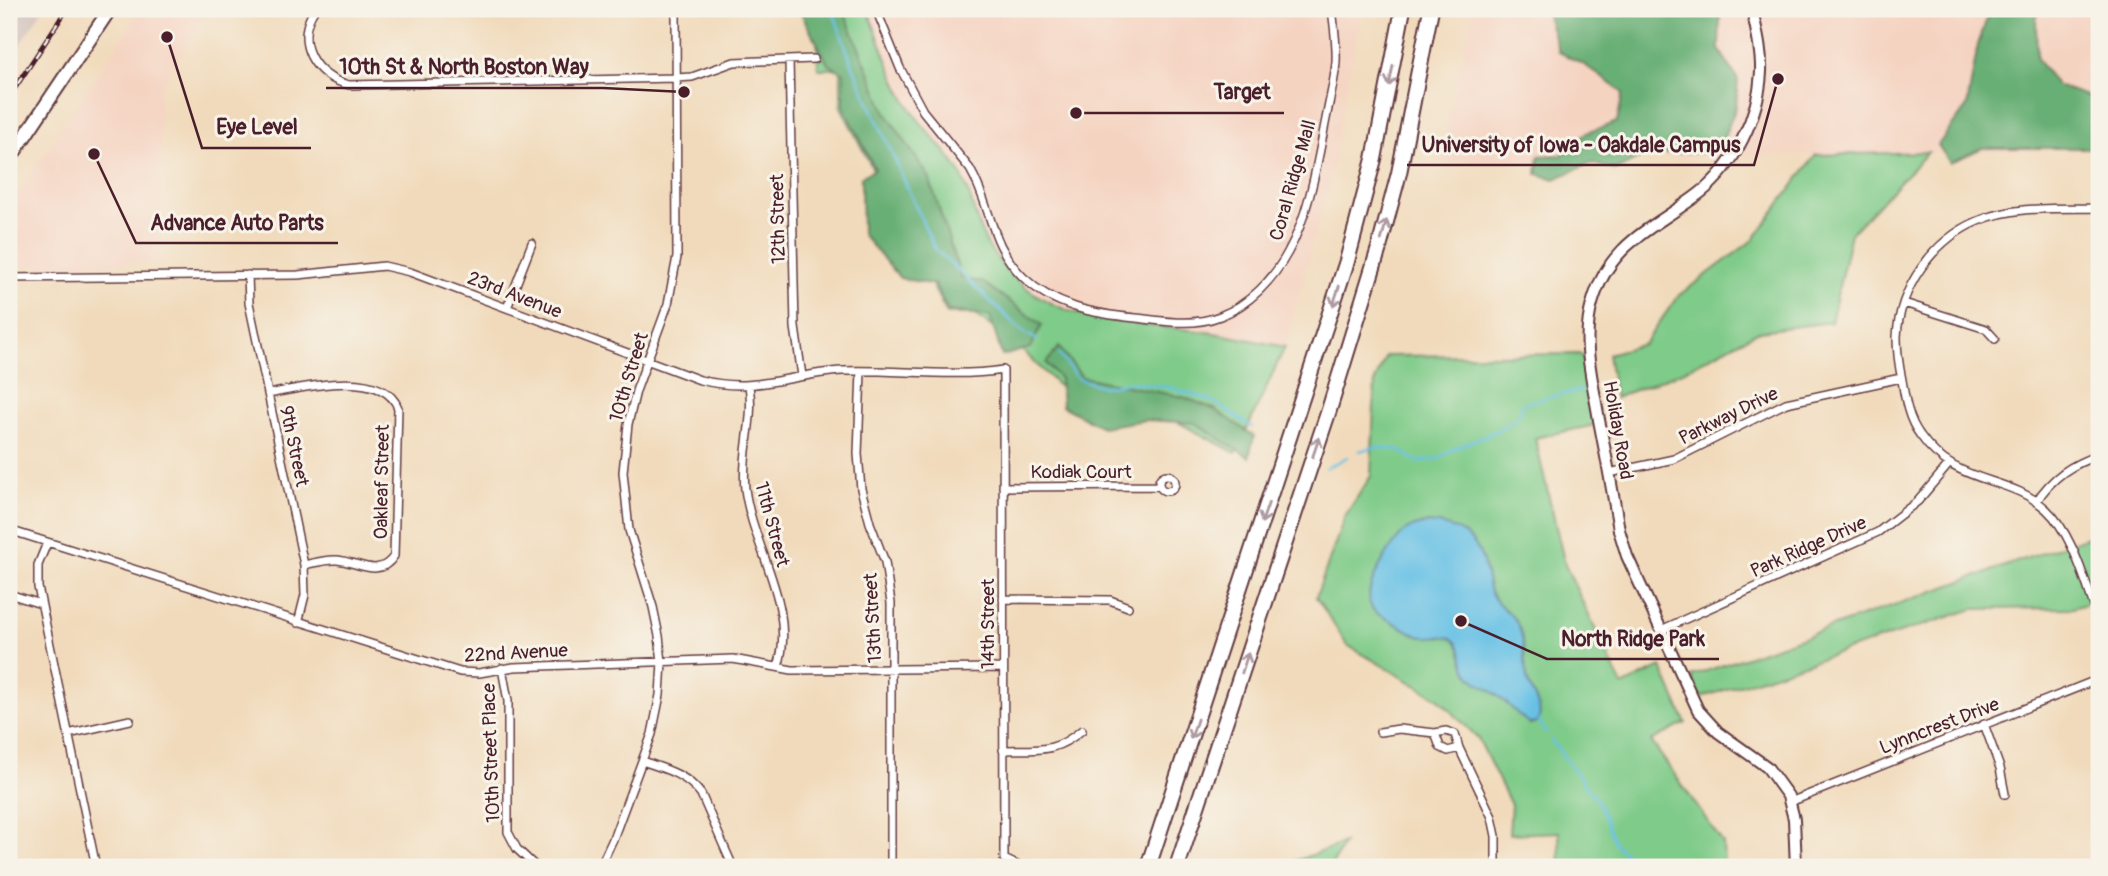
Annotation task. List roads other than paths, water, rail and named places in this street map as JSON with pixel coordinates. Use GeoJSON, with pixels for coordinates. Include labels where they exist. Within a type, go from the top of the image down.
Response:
{"type":"FeatureCollection","features":[{"type":"Feature","properties":{"kind":"highway"},"geometry":{"type":"LineString","coordinates":[[1148,867],[1347,261],[1374,159],[1403,9]]}},
{"type":"Feature","properties":{"kind":"highway"},"geometry":{"type":"LineString","coordinates":[[1177,867],[1329,410],[1379,248],[1399,173],[1431,9]]}},
{"type":"Feature","properties":{"kind":"main road"},"geometry":{"type":"LineString","coordinates":[[9,160],[110,9]]}},
{"type":"Feature","properties":{"kind":"street"},"geometry":{"type":"LineString","coordinates":[[315,9],[306,34],[309,54],[322,73],[339,83],[349,85],[676,78],[692,77],[734,62],[814,60]]}},
{"type":"Feature","properties":{"kind":"street","name":"10th Street"},"geometry":{"type":"LineString","coordinates":[[600,867],[613,839],[657,714],[662,662],[656,618],[629,530],[624,490],[624,455],[636,391],[668,304],[677,257],[676,9]]}},
{"type":"Feature","properties":{"kind":"street","name":"Coral Ridge Mall"},"geometry":{"type":"LineString","coordinates":[[876,9],[910,89],[923,111],[970,169],[998,243],[1023,277],[1050,296],[1084,312],[1187,324],[1218,317],[1243,304],[1270,279],[1294,241],[1313,177],[1335,72],[1336,43],[1332,9]]}},
{"type":"Feature","properties":{"kind":"street","name":"Holiday Road"},"geometry":{"type":"LineString","coordinates":[[1752,9],[1760,51],[1760,87],[1754,112],[1734,154],[1701,192],[1623,248],[1604,273],[1591,306],[1587,341],[1622,541],[1698,710],[1718,732],[1767,767],[1782,785],[1794,819],[1796,867]]}},
{"type":"Feature","properties":{"kind":"street","name":"12th Street"},"geometry":{"type":"LineString","coordinates":[[789,60],[794,327],[802,376]]}},
{"type":"Feature","properties":{"kind":"street"},"geometry":{"type":"LineString","coordinates":[[2099,208],[2004,213],[1977,221],[1950,237],[1927,260],[1910,286],[1897,338],[1906,403],[1919,435],[1949,464],[1970,476],[2012,490],[2036,502],[2054,517],[2067,538],[2099,618]]}},
{"type":"Feature","properties":{"kind":"street"},"geometry":{"type":"LineString","coordinates":[[507,308],[532,243]]}},
{"type":"Feature","properties":{"kind":"street","name":"23rd Avenue"},"geometry":{"type":"LineString","coordinates":[[9,278],[328,273],[384,266],[410,272],[700,380],[726,386],[749,386],[802,376],[861,371],[1003,370]]}},
{"type":"Feature","properties":{"kind":"street","name":"9th Street"},"geometry":{"type":"LineString","coordinates":[[248,275],[250,303],[304,565],[305,595],[298,622]]}},
{"type":"Feature","properties":{"kind":"street"},"geometry":{"type":"LineString","coordinates":[[1904,303],[1986,330],[1995,339]]}},
{"type":"Feature","properties":{"kind":"street","name":"14th Street"},"geometry":{"type":"LineString","coordinates":[[1003,370],[1004,859],[1021,867]]}},
{"type":"Feature","properties":{"kind":"street","name":"13th Street"},"geometry":{"type":"LineString","coordinates":[[861,371],[859,472],[865,506],[889,580],[891,603],[891,867]]}},
{"type":"Feature","properties":{"kind":"street","name":"Parkway Drive"},"geometry":{"type":"LineString","coordinates":[[1609,473],[1655,464],[1690,452],[1786,403],[1901,378]]}},
{"type":"Feature","properties":{"kind":"street","name":"Oakleaf Street"},"geometry":{"type":"LineString","coordinates":[[268,394],[322,383],[348,383],[385,391],[398,408],[394,556],[391,562],[379,569],[340,560],[304,565]]}},
{"type":"Feature","properties":{"kind":"street","name":"11th Street"},"geometry":{"type":"LineString","coordinates":[[749,386],[751,405],[745,447],[744,485],[752,522],[783,617],[784,641],[778,667]]}},
{"type":"Feature","properties":{"kind":"street"},"geometry":{"type":"LineString","coordinates":[[2036,502],[2061,473],[2080,461],[2099,455]]}},
{"type":"Feature","properties":{"kind":"street","name":"Park Ridge Drive"},"geometry":{"type":"LineString","coordinates":[[1661,630],[1878,531],[1918,501],[1949,464]]}},
{"type":"Feature","properties":{"kind":"street","name":"Kodiak Court"},"geometry":{"type":"LineString","coordinates":[[1003,487],[1159,486]]}},
{"type":"Feature","properties":{"kind":"street","name":"22nd Avenue"},"geometry":{"type":"LineString","coordinates":[[9,530],[460,672],[480,673],[502,668],[733,660],[801,670],[1002,668]]}},
{"type":"Feature","properties":{"kind":"street"},"geometry":{"type":"LineString","coordinates":[[47,543],[41,555],[37,576],[41,604],[96,867]]}},
{"type":"Feature","properties":{"kind":"street"},"geometry":{"type":"LineString","coordinates":[[9,594],[41,604]]}},
{"type":"Feature","properties":{"kind":"street"},"geometry":{"type":"LineString","coordinates":[[1003,599],[1110,600],[1128,607]]}},
{"type":"Feature","properties":{"kind":"street","name":"10th Street Place"},"geometry":{"type":"LineString","coordinates":[[502,668],[508,701],[508,832],[517,849],[536,867]]}},
{"type":"Feature","properties":{"kind":"street","name":"Lynncrest Drive"},"geometry":{"type":"LineString","coordinates":[[1790,802],[2099,678]]}},
{"type":"Feature","properties":{"kind":"street"},"geometry":{"type":"LineString","coordinates":[[68,734],[130,720]]}},
{"type":"Feature","properties":{"kind":"street"},"geometry":{"type":"LineString","coordinates":[[1984,724],[2000,768],[2005,794]]}},
{"type":"Feature","properties":{"kind":"street"},"geometry":{"type":"LineString","coordinates":[[1380,732],[1399,729],[1452,732],[1457,736],[1459,748],[1492,817],[1496,836],[1496,867]]}},
{"type":"Feature","properties":{"kind":"street"},"geometry":{"type":"LineString","coordinates":[[1003,750],[1053,749],[1068,742],[1082,730]]}},
{"type":"Feature","properties":{"kind":"street"},"geometry":{"type":"LineString","coordinates":[[1435,733],[1442,749],[1448,751],[1459,748]]}},
{"type":"Feature","properties":{"kind":"street"},"geometry":{"type":"LineString","coordinates":[[642,761],[676,773],[693,783],[701,794],[733,867]]}},
{"type":"Feature","properties":{"kind":"water"},"geometry":{"type":"Polygon","coordinates":[[[1428,523],[1463,533],[1480,553],[1490,592],[1519,626],[1527,678],[1540,713],[1537,723],[1530,724],[1497,695],[1473,679],[1454,640],[1438,636],[1418,636],[1376,613],[1371,607],[1370,591],[1389,551],[1407,530],[1428,523]]]}},
{"type":"Feature","properties":{"kind":"waterway"},"geometry":{"type":"LineString","coordinates":[[832,9],[854,69],[935,249],[1021,330],[1037,340]]}},
{"type":"Feature","properties":{"kind":"waterway"},"geometry":{"type":"LineString","coordinates":[[1059,354],[1077,378],[1103,387],[1130,382],[1168,387],[1211,400],[1252,427]]}},
{"type":"Feature","properties":{"kind":"waterway"},"geometry":{"type":"LineString","coordinates":[[1359,451],[1376,447],[1399,450],[1418,462],[1438,459],[1518,418],[1522,405],[1582,390]]}},
{"type":"Feature","properties":{"kind":"waterway"},"geometry":{"type":"LineString","coordinates":[[1326,468],[1347,457]]}},
{"type":"Feature","properties":{"kind":"waterway"},"geometry":{"type":"LineString","coordinates":[[1539,721],[1546,733]]}},
{"type":"Feature","properties":{"kind":"waterway"},"geometry":{"type":"LineString","coordinates":[[1551,740],[1599,803],[1615,844],[1641,867]]}},
{"type":"Feature","properties":{"kind":"railway"},"geometry":{"type":"LineString","coordinates":[[9,97],[67,9]]}},
{"type":"Feature","properties":{"kind":"place","name":"Eye Level"},"geometry":{"type":"Point","coordinates":[167,37]}},
{"type":"Feature","properties":{"kind":"place","name":"University of Iowa - Oakdale Campus"},"geometry":{"type":"Point","coordinates":[1778,79]}},
{"type":"Feature","properties":{"kind":"place","name":"10th St & North Boston Way"},"geometry":{"type":"Point","coordinates":[684,92]}},
{"type":"Feature","properties":{"kind":"place","name":"Target"},"geometry":{"type":"Point","coordinates":[1076,113]}},
{"type":"Feature","properties":{"kind":"place","name":"Advance Auto Parts"},"geometry":{"type":"Point","coordinates":[94,154]}},
{"type":"Feature","properties":{"kind":"place","name":"North Ridge Park"},"geometry":{"type":"Point","coordinates":[1461,621]}}]}
